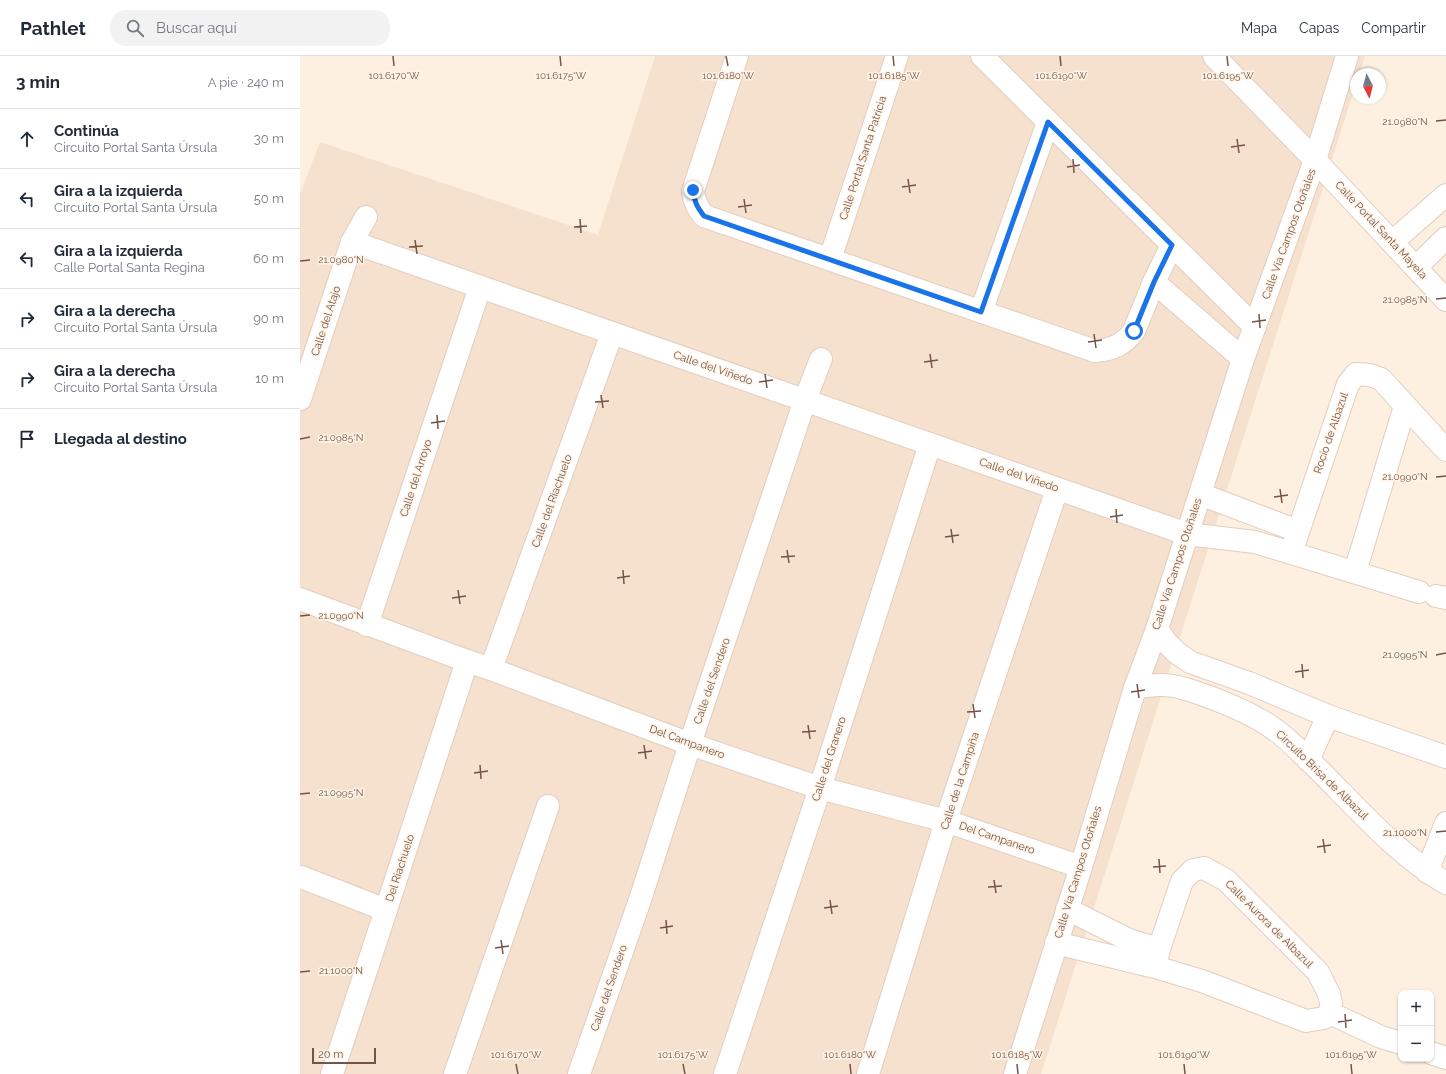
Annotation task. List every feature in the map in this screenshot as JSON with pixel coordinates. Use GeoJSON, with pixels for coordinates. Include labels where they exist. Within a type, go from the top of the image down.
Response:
{"type":"FeatureCollection","features":[{"type":"Feature","properties":{"kind":"street"},"geometry":{"type":"LineString","coordinates":[[738,56],[693,190],[696,206],[704,216],[1095,351],[1108,350],[1121,344],[1129,338],[1134,331],[1154,282],[1172,245]]}},
{"type":"Feature","properties":{"kind":"street","name":"Calle Portal Santa Patricia"},"geometry":{"type":"LineString","coordinates":[[830,259],[896,56]]}},
{"type":"Feature","properties":{"kind":"street"},"geometry":{"type":"LineString","coordinates":[[982,56],[1255,327]]}},
{"type":"Feature","properties":{"kind":"street","name":"Calle Portal Santa Mayela"},"geometry":{"type":"LineString","coordinates":[[1214,56],[1315,160],[1446,300]]}},
{"type":"Feature","properties":{"kind":"street","name":"Calle Vía Campos Otoñales"},"geometry":{"type":"LineString","coordinates":[[1015,1074],[1135,688],[1157,629],[1243,360],[1315,160],[1347,56]]}},
{"type":"Feature","properties":{"kind":"street"},"geometry":{"type":"LineString","coordinates":[[981,312],[1048,122]]}},
{"type":"Feature","properties":{"kind":"street"},"geometry":{"type":"LineString","coordinates":[[1392,242],[1446,196]]}},
{"type":"Feature","properties":{"kind":"street","name":"Calle del Atajo"},"geometry":{"type":"LineString","coordinates":[[300,399],[352,242],[366,217]]}},
{"type":"Feature","properties":{"kind":"street"},"geometry":{"type":"LineString","coordinates":[[1416,268],[1446,238]]}},
{"type":"Feature","properties":{"kind":"street","name":"Calle del Viñedo"},"geometry":{"type":"LineString","coordinates":[[352,242],[1187,534]]}},
{"type":"Feature","properties":{"kind":"street"},"geometry":{"type":"LineString","coordinates":[[1154,282],[1243,360]]}},
{"type":"Feature","properties":{"kind":"street","name":"Calle del Arroyo"},"geometry":{"type":"LineString","coordinates":[[367,624],[480,287]]}},
{"type":"Feature","properties":{"kind":"street","name":"Calle del Riachuelo"},"geometry":{"type":"LineString","coordinates":[[491,669],[612,333]]}},
{"type":"Feature","properties":{"kind":"street","name":"Calle del Sendero"},"geometry":{"type":"LineString","coordinates":[[579,1074],[641,897],[690,744],[805,400],[821,359]]}},
{"type":"Feature","properties":{"kind":"street","name":"Rocío de Albazul"},"geometry":{"type":"LineString","coordinates":[[1291,553],[1348,384],[1356,374],[1370,375],[1381,379],[1446,450]]}},
{"type":"Feature","properties":{"kind":"street"},"geometry":{"type":"LineString","coordinates":[[1355,572],[1405,406]]}},
{"type":"Feature","properties":{"kind":"street","name":"Calle del Granero"},"geometry":{"type":"LineString","coordinates":[[725,1074],[820,788],[930,444]]}},
{"type":"Feature","properties":{"kind":"street","name":"Calle de la Campiña"},"geometry":{"type":"LineString","coordinates":[[868,1074],[946,821],[1057,489]]}},
{"type":"Feature","properties":{"kind":"street"},"geometry":{"type":"LineString","coordinates":[[1200,494],[1298,531]]}},
{"type":"Feature","properties":{"kind":"street"},"geometry":{"type":"LineString","coordinates":[[1187,534],[1254,542],[1434,595]]}},
{"type":"Feature","properties":{"kind":"street","name":"Del Campanero"},"geometry":{"type":"LineString","coordinates":[[300,599],[690,744],[820,788],[946,821],[1080,867]]}},
{"type":"Feature","properties":{"kind":"street"},"geometry":{"type":"LineString","coordinates":[[1157,629],[1171,648],[1190,662],[1249,683],[1328,716],[1446,757]]}},
{"type":"Feature","properties":{"kind":"street","name":"Del Riachuelo"},"geometry":{"type":"LineString","coordinates":[[332,1074],[467,661]]}},
{"type":"Feature","properties":{"kind":"street"},"geometry":{"type":"LineString","coordinates":[[1239,709],[1249,683]]}},
{"type":"Feature","properties":{"kind":"street","name":"Circuito Brisa de Albazul"},"geometry":{"type":"LineString","coordinates":[[1135,688],[1168,684],[1184,687],[1239,709],[1275,729],[1399,849],[1427,872],[1446,883]]}},
{"type":"Feature","properties":{"kind":"street"},"geometry":{"type":"LineString","coordinates":[[1308,760],[1328,716]]}},
{"type":"Feature","properties":{"kind":"street"},"geometry":{"type":"LineString","coordinates":[[455,1074],[548,806]]}},
{"type":"Feature","properties":{"kind":"street"},"geometry":{"type":"LineString","coordinates":[[1427,872],[1446,823]]}},
{"type":"Feature","properties":{"kind":"street","name":"Calle Aurora de Albazul"},"geometry":{"type":"LineString","coordinates":[[1157,958],[1182,881],[1193,870],[1204,868],[1226,880],[1318,972],[1329,994],[1331,1003],[1330,1012]]}},
{"type":"Feature","properties":{"kind":"street"},"geometry":{"type":"LineString","coordinates":[[301,877],[386,910]]}},
{"type":"Feature","properties":{"kind":"street"},"geometry":{"type":"LineString","coordinates":[[1067,909],[1129,940],[1157,958],[1202,981],[1306,1021],[1324,1018],[1330,1012],[1381,1036],[1398,1042]]}},
{"type":"Feature","properties":{"kind":"street"},"geometry":{"type":"LineString","coordinates":[[1056,943],[1157,958]]}},
{"type":"Feature","properties":{"kind":"street"},"geometry":{"type":"LineString","coordinates":[[1434,1054],[1446,1058]]}},
{"type":"Feature","properties":{"kind":"shaded area"},"geometry":{"type":"Polygon","coordinates":[[[655,56],[1365,56],[1361,68],[1350,68],[1350,103],[1041,1074],[300,1074],[300,194],[320,142],[598,235],[655,56]]]}},
{"type":"Feature","properties":{"kind":"route"},"geometry":{"type":"LineString","coordinates":[[693,190],[696,206],[704,216],[981,312],[1048,122],[1172,245],[1154,282],[1134,331]]}}]}
